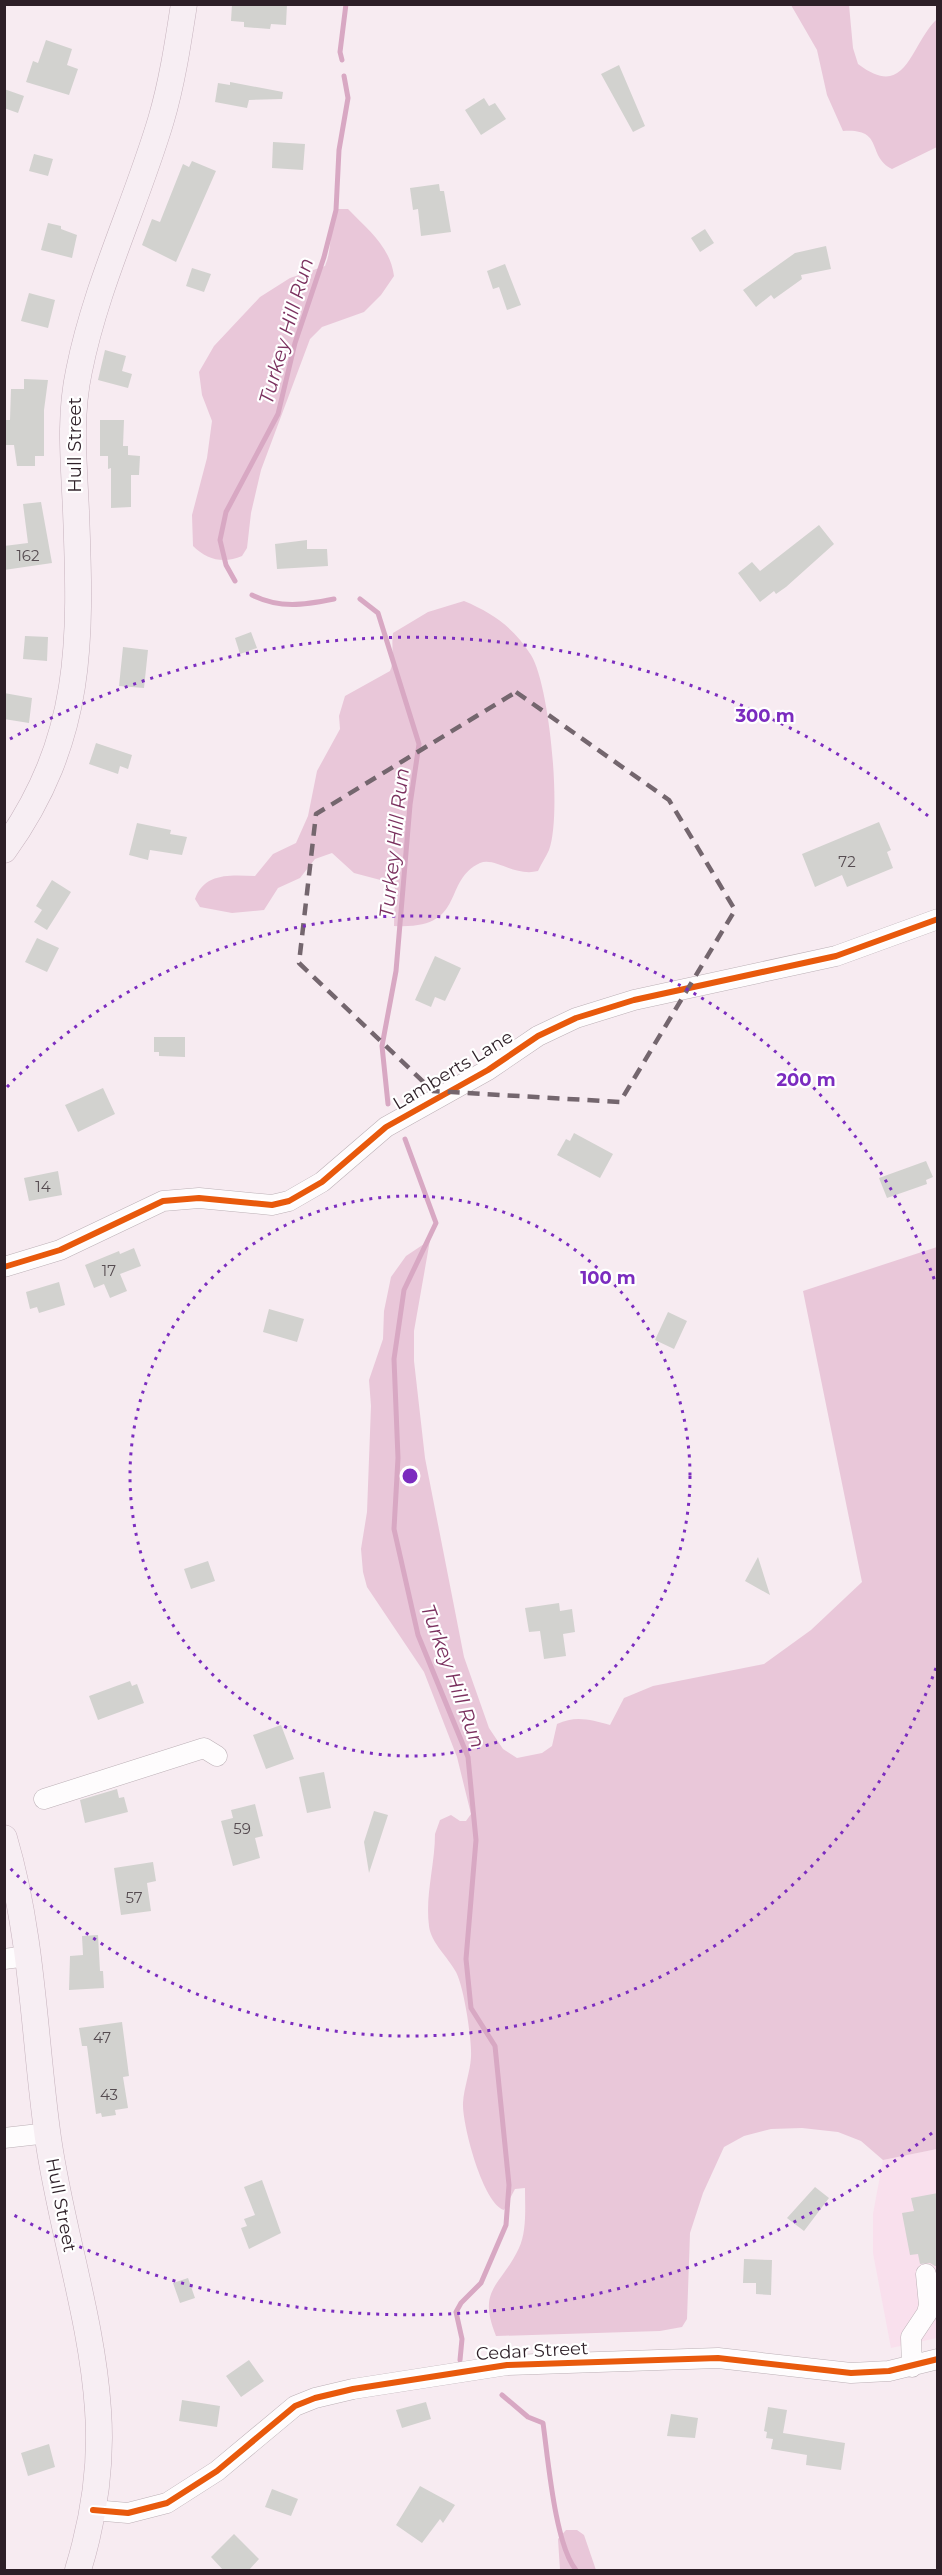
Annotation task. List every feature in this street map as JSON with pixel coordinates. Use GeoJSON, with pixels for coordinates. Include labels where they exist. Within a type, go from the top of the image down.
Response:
{"type":"FeatureCollection","features":[{"type":"Feature","properties":{"kind":"main road","name":"Hull Street"},"geometry":{"type":"LineString","coordinates":[[4,850],[30,808],[49,767],[64,726],[74,687],[80,613],[73,428],[75,391],[92,322],[160,121],[184,4]]}},
{"type":"Feature","properties":{"kind":"main road","name":"Hull Street"},"geometry":{"type":"LineString","coordinates":[[4,1838],[20,1900],[16,1957],[96,2384],[99,2461],[93,2510],[78,2571]]}},
{"type":"Feature","properties":{"kind":"street","name":"Lamberts Lane"},"geometry":{"type":"LineString","coordinates":[[4,1267],[68,1247],[163,1202],[199,1198],[272,1205],[289,1201],[322,1182],[393,1122],[488,1071],[522,1046],[569,1021],[634,1000],[836,956],[892,938],[938,919]]}},
{"type":"Feature","properties":{"kind":"street"},"geometry":{"type":"LineString","coordinates":[[44,1798],[204,1748],[217,1756]]}},
{"type":"Feature","properties":{"kind":"street"},"geometry":{"type":"LineString","coordinates":[[4,2138],[48,2133]]}},
{"type":"Feature","properties":{"kind":"street"},"geometry":{"type":"LineString","coordinates":[[912,2367],[911,2337],[927,2313],[929,2305],[926,2274]]}},
{"type":"Feature","properties":{"kind":"street"},"geometry":{"type":"LineString","coordinates":[[929,2305],[938,2324]]}},
{"type":"Feature","properties":{"kind":"street","name":"Cedar Street"},"geometry":{"type":"LineString","coordinates":[[93,2510],[128,2513],[167,2504],[217,2471],[295,2406],[315,2398],[353,2389],[486,2367],[531,2364],[718,2358],[851,2373],[912,2367],[938,2360]]}},
{"type":"Feature","properties":{"kind":"highlighted area"},"geometry":{"type":"Polygon","coordinates":[[[516,692],[669,800],[735,910],[620,1102],[433,1091],[299,963],[316,814],[516,692]]]}},
{"type":"Feature","properties":{"kind":"shaded area"},"geometry":{"type":"Polygon","coordinates":[[[791,5],[849,5],[853,48],[858,64],[874,74],[887,76],[897,73],[905,66],[937,19],[937,147],[892,169],[884,164],[870,138],[865,134],[843,131],[827,95],[817,50],[791,5]]]}},
{"type":"Feature","properties":{"kind":"shaded area"},"geometry":{"type":"Polygon","coordinates":[[[335,209],[348,209],[377,239],[388,256],[394,276],[381,295],[364,312],[322,327],[310,339],[261,470],[251,513],[247,548],[242,556],[229,560],[204,555],[193,546],[192,515],[207,458],[212,421],[202,395],[199,372],[214,346],[260,297],[290,278],[325,266],[335,209]]]}},
{"type":"Feature","properties":{"kind":"shaded area"},"geometry":{"type":"Polygon","coordinates":[[[464,601],[493,616],[510,629],[531,655],[538,671],[544,694],[552,751],[554,810],[553,833],[549,850],[538,871],[513,870],[492,863],[480,863],[468,871],[443,913],[433,920],[417,925],[394,926],[395,888],[388,882],[354,873],[332,853],[315,859],[300,878],[278,888],[264,910],[232,913],[200,907],[195,899],[205,884],[220,877],[255,876],[273,854],[296,843],[308,816],[317,771],[340,729],[339,716],[345,696],[390,671],[393,633],[428,612],[464,601]]]}},
{"type":"Feature","properties":{"kind":"shaded area"},"geometry":{"type":"Polygon","coordinates":[[[430,1240],[414,1331],[414,1361],[425,1458],[464,1657],[489,1728],[503,1749],[517,1758],[542,1753],[552,1746],[557,1724],[564,1721],[583,1719],[610,1725],[624,1698],[653,1686],[764,1664],[811,1630],[862,1582],[803,1291],[937,1247],[937,2149],[883,2160],[861,2141],[838,2132],[802,2128],[771,2129],[744,2136],[724,2147],[703,2193],[690,2233],[687,2319],[682,2327],[660,2331],[496,2336],[491,2320],[489,2308],[493,2289],[522,2241],[525,2188],[515,2189],[504,2210],[496,2205],[489,2194],[475,2162],[466,2128],[463,2103],[471,2057],[465,2001],[453,1966],[430,1932],[428,1914],[435,1834],[440,1820],[451,1815],[460,1821],[466,1821],[471,1814],[457,1757],[424,1672],[367,1587],[361,1549],[367,1512],[371,1406],[369,1380],[383,1339],[384,1311],[391,1277],[406,1256],[430,1240]]]}},
{"type":"Feature","properties":{"kind":"shaded area"},"geometry":{"type":"Polygon","coordinates":[[[937,2149],[937,2338],[891,2348],[873,2253],[873,2214],[883,2160],[937,2149]]]}},
{"type":"Feature","properties":{"kind":"shaded area"},"geometry":{"type":"Polygon","coordinates":[[[566,2530],[577,2530],[584,2535],[596,2570],[560,2570],[558,2539],[566,2530]]]}},
{"type":"Feature","properties":{"kind":"building"},"geometry":{"type":"Polygon","coordinates":[[[232,4],[287,4],[286,25],[271,24],[270,29],[244,27],[244,22],[231,21],[232,4]]]}},
{"type":"Feature","properties":{"kind":"building"},"geometry":{"type":"Polygon","coordinates":[[[46,40],[72,49],[67,65],[78,69],[69,95],[26,82],[33,61],[38,63],[46,40]]]}},
{"type":"Feature","properties":{"kind":"building"},"geometry":{"type":"Polygon","coordinates":[[[619,65],[645,126],[633,132],[601,74],[619,65]]]}},
{"type":"Feature","properties":{"kind":"building"},"geometry":{"type":"Polygon","coordinates":[[[230,82],[283,92],[282,99],[249,100],[247,108],[215,102],[218,83],[230,85],[230,82]]]}},
{"type":"Feature","properties":{"kind":"building"},"geometry":{"type":"Polygon","coordinates":[[[4,89],[24,96],[18,113],[4,108],[4,89]]]}},
{"type":"Feature","properties":{"kind":"building"},"geometry":{"type":"Polygon","coordinates":[[[484,98],[489,106],[495,103],[506,119],[481,135],[465,110],[484,98]]]}},
{"type":"Feature","properties":{"kind":"building"},"geometry":{"type":"Polygon","coordinates":[[[273,142],[305,144],[303,170],[272,168],[273,142]]]}},
{"type":"Feature","properties":{"kind":"building"},"geometry":{"type":"Polygon","coordinates":[[[34,154],[53,159],[48,176],[29,171],[34,154]]]}},
{"type":"Feature","properties":{"kind":"building"},"geometry":{"type":"Polygon","coordinates":[[[192,161],[216,171],[176,262],[142,245],[152,219],[160,222],[183,164],[189,167],[192,161]]]}},
{"type":"Feature","properties":{"kind":"building"},"geometry":{"type":"Polygon","coordinates":[[[439,184],[440,191],[444,191],[451,232],[421,236],[418,209],[413,210],[410,188],[439,184]]]}},
{"type":"Feature","properties":{"kind":"building"},"geometry":{"type":"Polygon","coordinates":[[[48,223],[61,226],[61,229],[77,235],[72,258],[41,250],[48,223]]]}},
{"type":"Feature","properties":{"kind":"building"},"geometry":{"type":"Polygon","coordinates":[[[705,229],[714,243],[700,252],[691,238],[705,229]]]}},
{"type":"Feature","properties":{"kind":"building"},"geometry":{"type":"Polygon","coordinates":[[[826,246],[831,269],[801,275],[802,279],[774,299],[771,295],[756,307],[743,290],[795,253],[826,246]]]}},
{"type":"Feature","properties":{"kind":"building"},"geometry":{"type":"Polygon","coordinates":[[[505,264],[521,305],[507,310],[499,287],[493,289],[487,271],[505,264]]]}},
{"type":"Feature","properties":{"kind":"building"},"geometry":{"type":"Polygon","coordinates":[[[192,268],[211,274],[204,292],[186,286],[192,268]]]}},
{"type":"Feature","properties":{"kind":"building"},"geometry":{"type":"Polygon","coordinates":[[[29,293],[55,300],[48,328],[21,321],[29,293]]]}},
{"type":"Feature","properties":{"kind":"building"},"geometry":{"type":"Polygon","coordinates":[[[105,350],[126,356],[122,371],[132,374],[128,388],[98,380],[105,350]]]}},
{"type":"Feature","properties":{"kind":"building"},"geometry":{"type":"Polygon","coordinates":[[[24,379],[48,380],[44,410],[44,456],[35,456],[35,466],[17,466],[14,445],[5,445],[5,420],[10,420],[11,389],[24,389],[24,379]]]}},
{"type":"Feature","properties":{"kind":"building"},"geometry":{"type":"Polygon","coordinates":[[[100,420],[124,420],[123,446],[128,446],[128,455],[140,456],[139,475],[131,475],[131,507],[111,508],[111,468],[108,469],[108,456],[100,456],[100,420]]]}},
{"type":"Feature","properties":{"kind":"building"},"geometry":{"type":"Polygon","coordinates":[[[41,502],[52,563],[4,570],[4,546],[28,543],[23,504],[41,502]]]}},
{"type":"Feature","properties":{"kind":"building"},"geometry":{"type":"Polygon","coordinates":[[[819,525],[834,544],[786,587],[776,594],[774,591],[760,602],[738,573],[752,562],[760,571],[819,525]]]}},
{"type":"Feature","properties":{"kind":"building"},"geometry":{"type":"Polygon","coordinates":[[[307,540],[307,549],[327,549],[328,566],[277,569],[275,544],[307,540]]]}},
{"type":"Feature","properties":{"kind":"building"},"geometry":{"type":"Polygon","coordinates":[[[251,632],[257,648],[240,654],[235,638],[251,632]]]}},
{"type":"Feature","properties":{"kind":"building"},"geometry":{"type":"Polygon","coordinates":[[[25,636],[48,637],[47,661],[23,659],[25,636]]]}},
{"type":"Feature","properties":{"kind":"building"},"geometry":{"type":"Polygon","coordinates":[[[123,647],[148,650],[144,688],[119,686],[123,647]]]}},
{"type":"Feature","properties":{"kind":"building"},"geometry":{"type":"Polygon","coordinates":[[[4,693],[32,698],[29,723],[4,719],[4,693]]]}},
{"type":"Feature","properties":{"kind":"building"},"geometry":{"type":"Polygon","coordinates":[[[96,743],[132,755],[128,769],[120,766],[118,774],[89,764],[96,743]]]}},
{"type":"Feature","properties":{"kind":"building"},"geometry":{"type":"Polygon","coordinates":[[[879,822],[891,850],[887,852],[893,868],[847,887],[842,875],[815,887],[802,854],[879,822]]]}},
{"type":"Feature","properties":{"kind":"building"},"geometry":{"type":"Polygon","coordinates":[[[137,823],[171,830],[170,834],[187,837],[182,855],[150,850],[148,860],[129,855],[137,823]]]}},
{"type":"Feature","properties":{"kind":"building"},"geometry":{"type":"Polygon","coordinates":[[[52,880],[71,892],[47,930],[34,922],[42,910],[36,906],[52,880]]]}},
{"type":"Feature","properties":{"kind":"building"},"geometry":{"type":"Polygon","coordinates":[[[37,938],[59,948],[47,972],[25,962],[37,938]]]}},
{"type":"Feature","properties":{"kind":"building"},"geometry":{"type":"Polygon","coordinates":[[[435,956],[461,968],[445,1001],[435,997],[431,1007],[415,1000],[435,956]]]}},
{"type":"Feature","properties":{"kind":"building"},"geometry":{"type":"Polygon","coordinates":[[[154,1037],[185,1037],[185,1057],[159,1056],[159,1052],[154,1052],[154,1037]]]}},
{"type":"Feature","properties":{"kind":"building"},"geometry":{"type":"Polygon","coordinates":[[[103,1088],[115,1114],[78,1132],[65,1105],[103,1088]]]}},
{"type":"Feature","properties":{"kind":"building"},"geometry":{"type":"Polygon","coordinates":[[[574,1133],[613,1154],[600,1178],[557,1155],[566,1139],[570,1141],[574,1133]]]}},
{"type":"Feature","properties":{"kind":"building"},"geometry":{"type":"Polygon","coordinates":[[[926,1161],[933,1177],[926,1180],[927,1184],[887,1198],[879,1178],[926,1161]]]}},
{"type":"Feature","properties":{"kind":"building"},"geometry":{"type":"Polygon","coordinates":[[[58,1171],[62,1195],[29,1201],[24,1178],[58,1171]]]}},
{"type":"Feature","properties":{"kind":"building"},"geometry":{"type":"Polygon","coordinates":[[[134,1248],[141,1266],[120,1274],[127,1291],[110,1298],[104,1284],[94,1288],[85,1265],[119,1251],[120,1254],[134,1248]]]}},
{"type":"Feature","properties":{"kind":"building"},"geometry":{"type":"Polygon","coordinates":[[[59,1282],[65,1305],[39,1313],[37,1307],[30,1309],[26,1292],[59,1282]]]}},
{"type":"Feature","properties":{"kind":"building"},"geometry":{"type":"Polygon","coordinates":[[[269,1309],[304,1319],[297,1342],[263,1332],[269,1309]]]}},
{"type":"Feature","properties":{"kind":"building"},"geometry":{"type":"Polygon","coordinates":[[[668,1312],[687,1321],[674,1349],[655,1340],[668,1312]]]}},
{"type":"Feature","properties":{"kind":"building"},"geometry":{"type":"Polygon","coordinates":[[[758,1557],[770,1595],[745,1581],[758,1557]]]}},
{"type":"Feature","properties":{"kind":"building"},"geometry":{"type":"Polygon","coordinates":[[[208,1561],[215,1581],[191,1589],[184,1569],[208,1561]]]}},
{"type":"Feature","properties":{"kind":"building"},"geometry":{"type":"Polygon","coordinates":[[[559,1603],[560,1611],[572,1609],[575,1632],[563,1634],[566,1656],[544,1659],[540,1631],[529,1632],[525,1608],[559,1603]]]}},
{"type":"Feature","properties":{"kind":"building"},"geometry":{"type":"Polygon","coordinates":[[[130,1681],[132,1686],[137,1684],[144,1703],[98,1720],[89,1696],[130,1681]]]}},
{"type":"Feature","properties":{"kind":"building"},"geometry":{"type":"Polygon","coordinates":[[[281,1725],[294,1759],[266,1769],[253,1735],[281,1725]]]}},
{"type":"Feature","properties":{"kind":"building"},"geometry":{"type":"Polygon","coordinates":[[[324,1772],[331,1808],[307,1813],[299,1777],[324,1772]]]}},
{"type":"Feature","properties":{"kind":"building"},"geometry":{"type":"Polygon","coordinates":[[[117,1789],[119,1798],[124,1797],[128,1812],[85,1823],[80,1800],[117,1789]]]}},
{"type":"Feature","properties":{"kind":"building"},"geometry":{"type":"Polygon","coordinates":[[[255,1804],[263,1836],[255,1838],[260,1858],[233,1866],[221,1821],[233,1818],[231,1810],[255,1804]]]}},
{"type":"Feature","properties":{"kind":"building"},"geometry":{"type":"Polygon","coordinates":[[[374,1811],[388,1815],[369,1873],[364,1842],[374,1811]]]}},
{"type":"Feature","properties":{"kind":"building"},"geometry":{"type":"Polygon","coordinates":[[[153,1862],[156,1881],[147,1883],[151,1911],[121,1915],[114,1868],[153,1862]]]}},
{"type":"Feature","properties":{"kind":"building"},"geometry":{"type":"Polygon","coordinates":[[[98,1935],[100,1971],[103,1971],[104,1988],[69,1990],[70,1956],[83,1955],[82,1936],[98,1935]]]}},
{"type":"Feature","properties":{"kind":"building"},"geometry":{"type":"Polygon","coordinates":[[[122,2022],[129,2076],[123,2077],[128,2108],[115,2110],[116,2115],[102,2117],[101,2113],[96,2114],[87,2046],[82,2046],[79,2028],[122,2022]]]}},
{"type":"Feature","properties":{"kind":"building"},"geometry":{"type":"Polygon","coordinates":[[[262,2180],[281,2233],[249,2249],[241,2228],[247,2226],[244,2219],[255,2215],[244,2187],[262,2180]]]}},
{"type":"Feature","properties":{"kind":"building"},"geometry":{"type":"Polygon","coordinates":[[[815,2187],[829,2198],[804,2231],[787,2218],[815,2187]]]}},
{"type":"Feature","properties":{"kind":"building"},"geometry":{"type":"Polygon","coordinates":[[[938,2193],[938,2266],[930,2263],[920,2264],[918,2254],[910,2255],[902,2213],[914,2211],[911,2198],[938,2193]]]}},
{"type":"Feature","properties":{"kind":"building"},"geometry":{"type":"Polygon","coordinates":[[[744,2259],[772,2260],[771,2295],[756,2294],[756,2283],[743,2283],[744,2259]]]}},
{"type":"Feature","properties":{"kind":"building"},"geometry":{"type":"Polygon","coordinates":[[[188,2278],[195,2298],[180,2303],[173,2283],[188,2278]]]}},
{"type":"Feature","properties":{"kind":"building"},"geometry":{"type":"Polygon","coordinates":[[[249,2360],[264,2381],[241,2397],[226,2376],[249,2360]]]}},
{"type":"Feature","properties":{"kind":"building"},"geometry":{"type":"Polygon","coordinates":[[[182,2400],[220,2406],[217,2427],[179,2421],[182,2400]]]}},
{"type":"Feature","properties":{"kind":"building"},"geometry":{"type":"Polygon","coordinates":[[[426,2402],[431,2419],[402,2428],[396,2410],[426,2402]]]}},
{"type":"Feature","properties":{"kind":"building"},"geometry":{"type":"Polygon","coordinates":[[[768,2407],[787,2410],[783,2433],[845,2443],[841,2470],[806,2465],[807,2455],[771,2449],[773,2439],[766,2438],[767,2432],[764,2431],[768,2407]]]}},
{"type":"Feature","properties":{"kind":"building"},"geometry":{"type":"Polygon","coordinates":[[[671,2414],[698,2418],[695,2438],[667,2436],[671,2414]]]}},
{"type":"Feature","properties":{"kind":"building"},"geometry":{"type":"Polygon","coordinates":[[[49,2444],[55,2467],[28,2476],[21,2453],[49,2444]]]}},
{"type":"Feature","properties":{"kind":"building"},"geometry":{"type":"Polygon","coordinates":[[[420,2486],[455,2505],[443,2523],[440,2519],[422,2543],[396,2525],[420,2486]]]}},
{"type":"Feature","properties":{"kind":"building"},"geometry":{"type":"Polygon","coordinates":[[[272,2489],[298,2499],[291,2516],[265,2507],[272,2489]]]}},
{"type":"Feature","properties":{"kind":"building"},"geometry":{"type":"Polygon","coordinates":[[[234,2534],[259,2559],[248,2571],[224,2571],[211,2557],[234,2534]]]}},
{"type":"Feature","properties":{"kind":"waterway","name":"Turkey Hill Run"},"geometry":{"type":"LineString","coordinates":[[342,60],[340,52],[346,4]]}},
{"type":"Feature","properties":{"kind":"waterway","name":"Turkey Hill Run"},"geometry":{"type":"LineString","coordinates":[[235,581],[226,565],[220,540],[226,512],[278,414],[295,343],[324,257],[336,210],[339,150],[348,98],[344,76]]}},
{"type":"Feature","properties":{"kind":"waterway","name":"Turkey Hill Run"},"geometry":{"type":"LineString","coordinates":[[252,595],[272,602],[292,605],[334,599]]}},
{"type":"Feature","properties":{"kind":"waterway","name":"Turkey Hill Run"},"geometry":{"type":"LineString","coordinates":[[360,599],[378,613],[419,744],[410,805],[396,971],[382,1046],[388,1104]]}},
{"type":"Feature","properties":{"kind":"waterway","name":"Turkey Hill Run"},"geometry":{"type":"LineString","coordinates":[[405,1139],[436,1223],[404,1290],[394,1359],[398,1458],[394,1529],[418,1635],[468,1757],[476,1840],[466,1959],[471,2008],[495,2046],[509,2185],[506,2225],[481,2283],[461,2303],[456,2312],[462,2339],[460,2360]]}},
{"type":"Feature","properties":{"kind":"waterway","name":"Turkey Hill Run"},"geometry":{"type":"LineString","coordinates":[[502,2395],[528,2417],[543,2423],[558,2522],[569,2558],[576,2570]]}},
{"type":"Feature","properties":{"kind":"cycle path"},"geometry":{"type":"LineString","coordinates":[[4,1267],[60,1250],[163,1201],[199,1198],[272,1205],[289,1201],[322,1182],[386,1127],[488,1070],[538,1036],[576,1018],[634,1000],[836,956],[938,919]]}},
{"type":"Feature","properties":{"kind":"cycle path"},"geometry":{"type":"LineString","coordinates":[[93,2510],[128,2513],[167,2503],[217,2471],[295,2406],[315,2398],[353,2389],[507,2365],[718,2358],[851,2373],[889,2371],[938,2359]]}}]}
